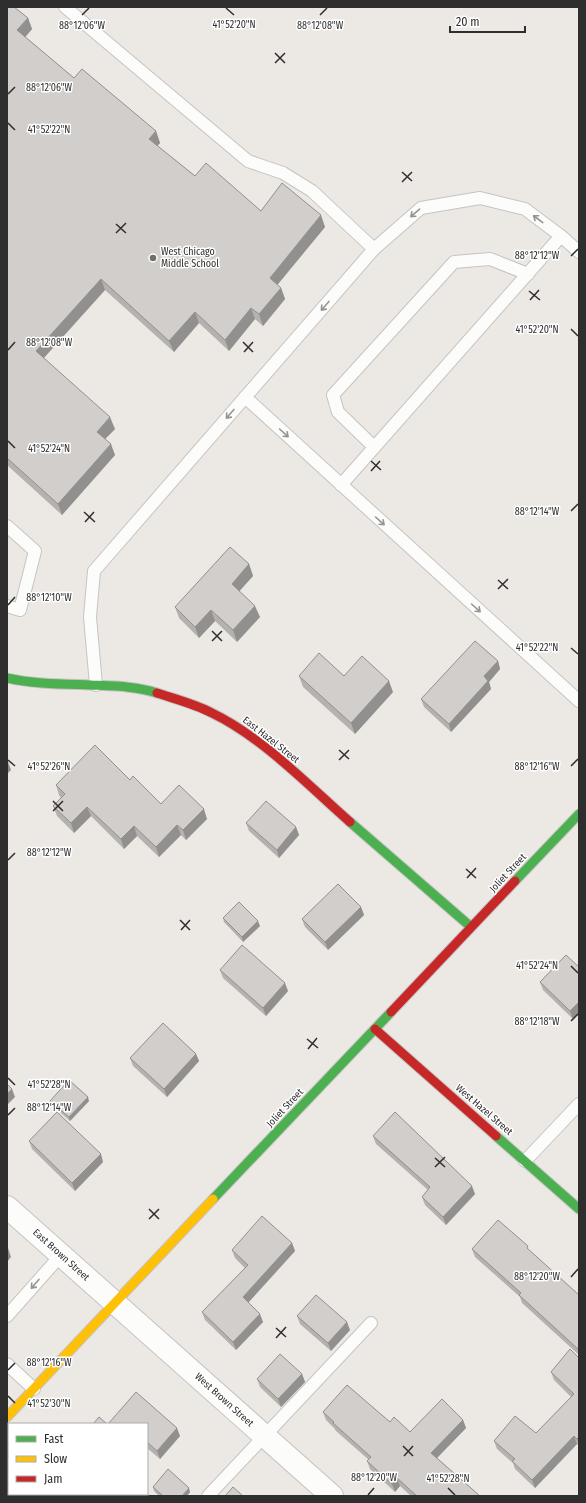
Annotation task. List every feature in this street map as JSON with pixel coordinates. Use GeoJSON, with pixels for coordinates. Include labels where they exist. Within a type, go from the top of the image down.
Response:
{"type":"FeatureCollection","features":[{"type":"Feature","properties":{"kind":"street","name":"East Hazel Street"},"geometry":{"type":"LineString","coordinates":[[7,678],[53,684],[123,686],[152,691],[211,712],[239,728],[267,749],[471,927]]}},
{"type":"Feature","properties":{"kind":"street","name":"Joliet Street"},"geometry":{"type":"LineString","coordinates":[[7,1417],[579,814]]}},
{"type":"Feature","properties":{"kind":"street","name":"West Hazel Street"},"geometry":{"type":"LineString","coordinates":[[375,1029],[579,1209]]}},
{"type":"Feature","properties":{"kind":"street","name":"East Brown Street"},"geometry":{"type":"LineString","coordinates":[[7,1207],[115,1304]]}},
{"type":"Feature","properties":{"kind":"street","name":"West Brown Street"},"geometry":{"type":"LineString","coordinates":[[115,1304],[332,1496]]}},
{"type":"Feature","properties":{"kind":"lane"},"geometry":{"type":"LineString","coordinates":[[65,7],[248,161],[283,173],[312,191],[374,249]]}},
{"type":"Feature","properties":{"kind":"lane"},"geometry":{"type":"LineString","coordinates":[[96,685],[90,617],[94,571],[374,249],[420,208],[480,198],[525,209],[561,236],[579,252]]}},
{"type":"Feature","properties":{"kind":"lane"},"geometry":{"type":"LineString","coordinates":[[341,485],[561,236]]}},
{"type":"Feature","properties":{"kind":"lane"},"geometry":{"type":"LineString","coordinates":[[374,448],[338,412],[334,395],[454,262],[490,259],[528,274]]}},
{"type":"Feature","properties":{"kind":"lane"},"geometry":{"type":"LineString","coordinates":[[245,398],[579,702]]}},
{"type":"Feature","properties":{"kind":"lane"},"geometry":{"type":"LineString","coordinates":[[7,526],[35,550],[20,610],[7,606]]}},
{"type":"Feature","properties":{"kind":"lane"},"geometry":{"type":"LineString","coordinates":[[526,1161],[579,1104]]}},
{"type":"Feature","properties":{"kind":"lane"},"geometry":{"type":"LineString","coordinates":[[7,1316],[61,1255]]}},
{"type":"Feature","properties":{"kind":"lane"},"geometry":{"type":"LineString","coordinates":[[208,1496],[371,1323]]}},
{"type":"Feature","properties":{"kind":"lane"},"geometry":{"type":"LineString","coordinates":[[7,1364],[34,1389]]}},
{"type":"Feature","properties":{"kind":"building","name":"West Chicago Middle School"},"geometry":{"type":"Polygon","coordinates":[[[7,7],[14,7],[28,18],[17,30],[74,78],[82,69],[156,131],[149,139],[195,176],[206,163],[261,211],[282,183],[321,215],[270,278],[281,288],[259,314],[251,308],[225,340],[195,312],[169,341],[101,279],[36,351],[110,417],[97,432],[111,444],[58,504],[7,458],[7,7]]]}},
{"type":"Feature","properties":{"kind":"building"},"geometry":{"type":"Polygon","coordinates":[[[230,547],[249,564],[232,584],[255,606],[233,630],[211,610],[195,627],[175,607],[230,547]]]}},
{"type":"Feature","properties":{"kind":"building"},"geometry":{"type":"Polygon","coordinates":[[[475,641],[498,661],[484,676],[488,681],[449,724],[421,699],[475,641]]]}},
{"type":"Feature","properties":{"kind":"building"},"geometry":{"type":"Polygon","coordinates":[[[319,653],[344,676],[362,656],[389,681],[351,723],[299,676],[319,653]]]}},
{"type":"Feature","properties":{"kind":"building"},"geometry":{"type":"Polygon","coordinates":[[[95,745],[130,780],[133,776],[161,804],[179,785],[204,809],[183,830],[177,825],[156,847],[134,826],[121,839],[87,807],[71,823],[53,806],[65,794],[56,785],[95,745]]]}},
{"type":"Feature","properties":{"kind":"building"},"geometry":{"type":"Polygon","coordinates":[[[266,801],[296,827],[277,850],[246,823],[266,801]]]}},
{"type":"Feature","properties":{"kind":"building"},"geometry":{"type":"Polygon","coordinates":[[[338,884],[361,907],[325,942],[302,919],[338,884]]]}},
{"type":"Feature","properties":{"kind":"building"},"geometry":{"type":"Polygon","coordinates":[[[239,902],[258,921],[242,937],[223,918],[239,902]]]}},
{"type":"Feature","properties":{"kind":"building"},"geometry":{"type":"Polygon","coordinates":[[[242,945],[285,983],[263,1008],[220,970],[242,945]]]}},
{"type":"Feature","properties":{"kind":"building"},"geometry":{"type":"Polygon","coordinates":[[[566,955],[579,967],[579,1002],[570,1011],[540,982],[566,955]]]}},
{"type":"Feature","properties":{"kind":"building"},"geometry":{"type":"Polygon","coordinates":[[[163,1023],[196,1054],[164,1089],[130,1058],[163,1023]]]}},
{"type":"Feature","properties":{"kind":"building"},"geometry":{"type":"Polygon","coordinates":[[[69,1080],[88,1097],[69,1117],[50,1101],[69,1080]]]}},
{"type":"Feature","properties":{"kind":"building"},"geometry":{"type":"Polygon","coordinates":[[[7,1084],[12,1089],[7,1094],[7,1084]]]}},
{"type":"Feature","properties":{"kind":"building"},"geometry":{"type":"Polygon","coordinates":[[[57,1112],[101,1154],[72,1183],[29,1141],[57,1112]]]}},
{"type":"Feature","properties":{"kind":"building"},"geometry":{"type":"Polygon","coordinates":[[[395,1112],[472,1186],[443,1217],[422,1197],[430,1187],[373,1136],[395,1112]]]}},
{"type":"Feature","properties":{"kind":"building"},"geometry":{"type":"Polygon","coordinates":[[[262,1216],[292,1243],[243,1297],[260,1314],[233,1342],[202,1312],[248,1265],[232,1250],[262,1216]]]}},
{"type":"Feature","properties":{"kind":"building"},"geometry":{"type":"Polygon","coordinates":[[[498,1220],[528,1246],[527,1248],[579,1295],[579,1350],[519,1295],[521,1293],[472,1249],[498,1220]]]}},
{"type":"Feature","properties":{"kind":"building"},"geometry":{"type":"Polygon","coordinates":[[[316,1295],[347,1322],[328,1343],[297,1316],[316,1295]]]}},
{"type":"Feature","properties":{"kind":"building"},"geometry":{"type":"Polygon","coordinates":[[[570,1349],[579,1358],[579,1437],[577,1439],[574,1436],[532,1480],[512,1461],[515,1459],[494,1441],[515,1416],[536,1433],[574,1394],[551,1372],[570,1349]]]}},
{"type":"Feature","properties":{"kind":"building"},"geometry":{"type":"Polygon","coordinates":[[[280,1354],[302,1374],[278,1399],[257,1379],[280,1354]]]}},
{"type":"Feature","properties":{"kind":"building"},"geometry":{"type":"Polygon","coordinates":[[[347,1385],[390,1422],[394,1417],[410,1432],[442,1399],[463,1420],[431,1453],[480,1496],[417,1496],[397,1478],[392,1484],[367,1461],[371,1457],[323,1412],[347,1385]]]}},
{"type":"Feature","properties":{"kind":"building"},"geometry":{"type":"Polygon","coordinates":[[[136,1392],[177,1428],[157,1451],[148,1443],[148,1423],[109,1423],[136,1392]]]}},
{"type":"Feature","properties":{"kind":"building"},"geometry":{"type":"Polygon","coordinates":[[[99,1417],[106,1423],[94,1423],[99,1417]]]}},
{"type":"Feature","properties":{"kind":"building"},"geometry":{"type":"Polygon","coordinates":[[[168,1469],[189,1488],[182,1496],[163,1496],[153,1487],[168,1469]]]}},
{"type":"Feature","properties":{"kind":"building"},"geometry":{"type":"Polygon","coordinates":[[[233,1487],[243,1496],[225,1496],[233,1487]]]}},
{"type":"Feature","properties":{"kind":"building"},"geometry":{"type":"Polygon","coordinates":[[[42,1495],[84,1495],[83,1496],[41,1496],[42,1495]]]}},
{"type":"Feature","properties":{"kind":"traffic: fast"},"geometry":{"type":"LineString","coordinates":[[7,678],[48,683],[124,687],[157,693]]}},
{"type":"Feature","properties":{"kind":"traffic: fast"},"geometry":{"type":"LineString","coordinates":[[515,881],[579,814]]}},
{"type":"Feature","properties":{"kind":"traffic: fast"},"geometry":{"type":"LineString","coordinates":[[350,822],[471,927]]}},
{"type":"Feature","properties":{"kind":"traffic: fast"},"geometry":{"type":"LineString","coordinates":[[213,1199],[391,1012]]}},
{"type":"Feature","properties":{"kind":"traffic: fast"},"geometry":{"type":"LineString","coordinates":[[496,1136],[579,1209]]}},
{"type":"Feature","properties":{"kind":"traffic: slow"},"geometry":{"type":"LineString","coordinates":[[7,1417],[213,1199]]}},
{"type":"Feature","properties":{"kind":"traffic: jam"},"geometry":{"type":"LineString","coordinates":[[157,693],[192,704],[231,723],[249,735],[267,748],[350,822]]}},
{"type":"Feature","properties":{"kind":"traffic: jam"},"geometry":{"type":"LineString","coordinates":[[391,1012],[515,881]]}},
{"type":"Feature","properties":{"kind":"traffic: jam"},"geometry":{"type":"LineString","coordinates":[[375,1029],[496,1136]]}},
{"type":"Feature","properties":{"kind":"place","name":"West Chicago Middle School"},"geometry":{"type":"Point","coordinates":[153,258]}}]}
